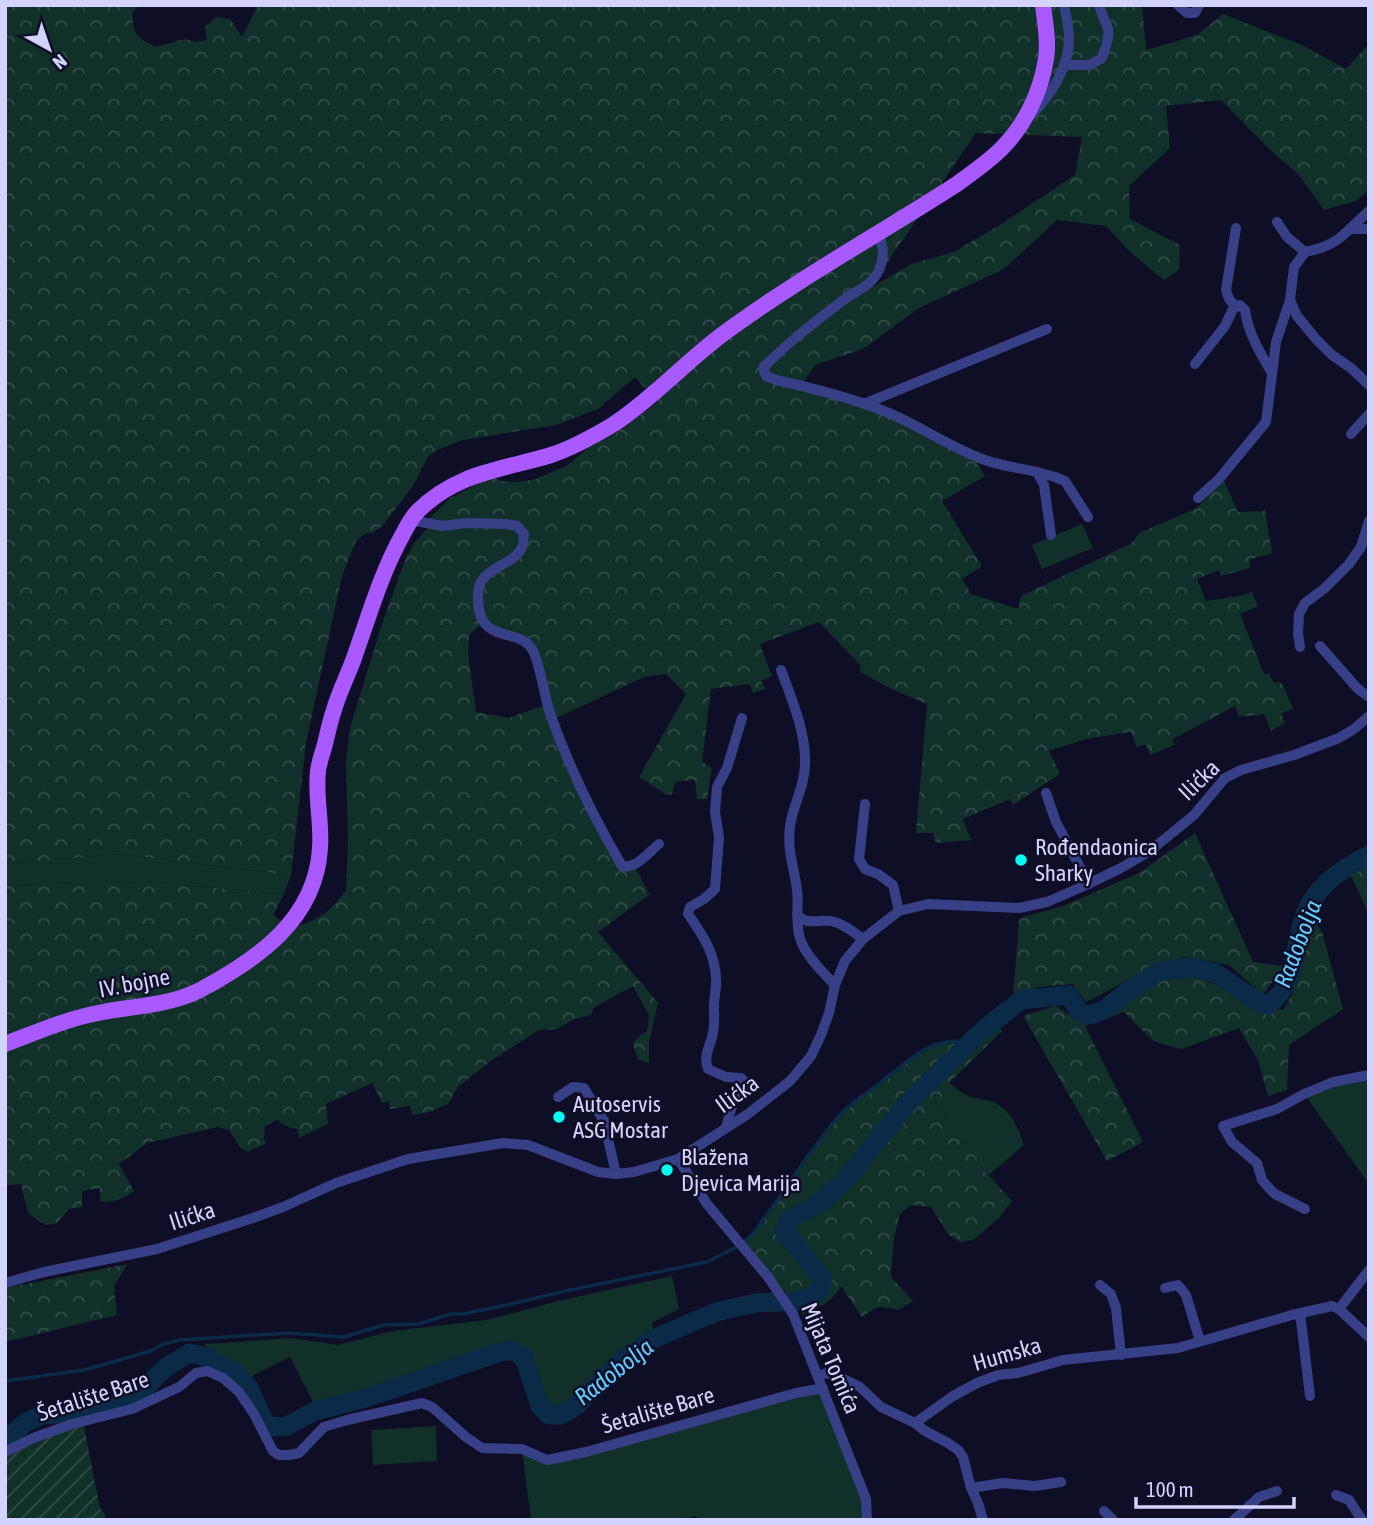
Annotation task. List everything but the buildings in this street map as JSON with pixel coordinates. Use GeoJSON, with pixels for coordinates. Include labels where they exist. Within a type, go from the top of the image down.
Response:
{"type":"FeatureCollection","features":[{"type":"Feature","properties":{"kind":"main road","name":"IV. bojne"},"geometry":{"type":"LineString","coordinates":[[5,1044],[76,1018],[178,999],[236,968],[281,935],[302,907],[317,869],[320,848],[318,768],[334,710],[384,571],[410,520],[444,490],[460,481],[576,445],[616,422],[725,332],[981,166],[1004,146],[1032,104],[1046,58],[1043,5]]}},
{"type":"Feature","properties":{"kind":"street"},"geometry":{"type":"LineString","coordinates":[[1021,124],[1048,97],[1065,65],[1069,38],[1064,5]]}},
{"type":"Feature","properties":{"kind":"street"},"geometry":{"type":"LineString","coordinates":[[1065,65],[1089,65],[1101,59],[1109,31],[1099,5]]}},
{"type":"Feature","properties":{"kind":"street"},"geometry":{"type":"LineString","coordinates":[[1178,5],[1187,13],[1195,12],[1199,5]]}},
{"type":"Feature","properties":{"kind":"street"},"geometry":{"type":"LineString","coordinates":[[1198,498],[1219,479],[1266,422],[1276,342],[1290,300],[1294,267],[1305,252],[1336,242],[1369,211]]}},
{"type":"Feature","properties":{"kind":"street"},"geometry":{"type":"LineString","coordinates":[[1278,222],[1287,237],[1305,252]]}},
{"type":"Feature","properties":{"kind":"street"},"geometry":{"type":"LineString","coordinates":[[1236,228],[1226,290],[1236,307]]}},
{"type":"Feature","properties":{"kind":"street"},"geometry":{"type":"LineString","coordinates":[[1350,229],[1369,229]]}},
{"type":"Feature","properties":{"kind":"street"},"geometry":{"type":"LineString","coordinates":[[879,234],[884,249],[879,272],[868,284],[793,339],[763,368],[766,376],[864,404],[989,461],[1065,481],[1087,517]]}},
{"type":"Feature","properties":{"kind":"street"},"geometry":{"type":"LineString","coordinates":[[1290,300],[1297,316],[1316,339],[1369,385]]}},
{"type":"Feature","properties":{"kind":"street"},"geometry":{"type":"LineString","coordinates":[[1195,364],[1225,326],[1233,309],[1240,305],[1245,310],[1247,324],[1259,352],[1272,373]]}},
{"type":"Feature","properties":{"kind":"street"},"geometry":{"type":"LineString","coordinates":[[864,404],[1047,329]]}},
{"type":"Feature","properties":{"kind":"street"},"geometry":{"type":"LineString","coordinates":[[1351,434],[1369,414]]}},
{"type":"Feature","properties":{"kind":"street"},"geometry":{"type":"LineString","coordinates":[[1037,472],[1044,485],[1051,535]]}},
{"type":"Feature","properties":{"kind":"street"},"geometry":{"type":"LineString","coordinates":[[410,520],[443,526],[466,523],[506,524],[517,526],[524,534],[523,545],[517,553],[481,581],[478,591],[480,617],[490,629],[528,643],[534,654],[549,712],[564,752],[622,866],[635,864],[659,844]]}},
{"type":"Feature","properties":{"kind":"street"},"geometry":{"type":"LineString","coordinates":[[1300,647],[1299,614],[1305,603],[1349,564],[1361,547],[1369,521]]}},
{"type":"Feature","properties":{"kind":"street"},"geometry":{"type":"LineString","coordinates":[[1320,646],[1358,690],[1369,697]]}},
{"type":"Feature","properties":{"kind":"street"},"geometry":{"type":"LineString","coordinates":[[781,670],[804,742],[803,784],[790,824],[789,848],[797,890],[800,939],[819,970],[835,985]]}},
{"type":"Feature","properties":{"kind":"street","name":"Ilićka"},"geometry":{"type":"LineString","coordinates":[[5,1283],[44,1272],[157,1249],[264,1213],[336,1183],[386,1166],[455,1150],[503,1143],[528,1145],[598,1172],[616,1174],[634,1172],[678,1159],[748,1114],[790,1081],[811,1056],[825,1024],[835,985],[845,961],[863,939],[899,911],[928,904],[1019,908],[1047,902],[1089,884],[1150,851],[1194,815],[1225,778],[1241,770],[1294,755],[1339,738],[1369,716]]}},
{"type":"Feature","properties":{"kind":"street"},"geometry":{"type":"LineString","coordinates":[[726,1128],[733,1102],[746,1089],[745,1082],[741,1078],[726,1077],[708,1069],[705,1060],[716,1020],[716,979],[712,953],[688,914],[690,908],[715,890],[719,837],[715,812],[717,787],[727,768],[742,718]]}},
{"type":"Feature","properties":{"kind":"street"},"geometry":{"type":"LineString","coordinates":[[1046,793],[1056,821],[1089,884]]}},
{"type":"Feature","properties":{"kind":"street"},"geometry":{"type":"LineString","coordinates":[[865,804],[859,859],[865,869],[878,873],[893,886],[899,911]]}},
{"type":"Feature","properties":{"kind":"street"},"geometry":{"type":"LineString","coordinates":[[797,915],[810,923],[830,920],[840,923],[863,939]]}},
{"type":"Feature","properties":{"kind":"street"},"geometry":{"type":"LineString","coordinates":[[1305,1209],[1275,1194],[1269,1188],[1262,1180],[1256,1163],[1232,1142],[1223,1126],[1277,1109],[1333,1082],[1369,1075]]}},
{"type":"Feature","properties":{"kind":"street"},"geometry":{"type":"LineString","coordinates":[[558,1097],[573,1087],[584,1088],[604,1121],[616,1174]]}},
{"type":"Feature","properties":{"kind":"street","name":"Mijata Tomića"},"geometry":{"type":"LineString","coordinates":[[678,1159],[707,1204],[775,1287],[793,1314],[866,1499],[867,1520]]}},
{"type":"Feature","properties":{"kind":"street"},"geometry":{"type":"LineString","coordinates":[[1369,1270],[1339,1309],[1369,1337]]}},
{"type":"Feature","properties":{"kind":"street"},"geometry":{"type":"LineString","coordinates":[[1100,1285],[1111,1294],[1116,1308],[1121,1355]]}},
{"type":"Feature","properties":{"kind":"street"},"geometry":{"type":"LineString","coordinates":[[1165,1288],[1178,1285],[1186,1295],[1200,1341]]}},
{"type":"Feature","properties":{"kind":"street","name":"Humska"},"geometry":{"type":"LineString","coordinates":[[915,1423],[953,1396],[998,1375],[1018,1373],[1063,1360],[1178,1348],[1300,1313],[1332,1306],[1339,1309]]}},
{"type":"Feature","properties":{"kind":"street"},"geometry":{"type":"LineString","coordinates":[[1300,1313],[1310,1396]]}},
{"type":"Feature","properties":{"kind":"street","name":"Šetalište Bare"},"geometry":{"type":"LineString","coordinates":[[5,1452],[33,1438],[72,1424],[132,1409],[179,1387],[196,1373],[207,1371],[223,1378],[239,1392],[254,1413],[273,1451],[279,1455],[299,1453],[324,1427],[422,1403],[432,1407],[482,1448],[522,1449],[547,1460],[586,1452],[796,1393],[823,1388]]}},
{"type":"Feature","properties":{"kind":"street"},"geometry":{"type":"LineString","coordinates":[[819,1376],[826,1373],[860,1387],[881,1407],[915,1423],[958,1450],[963,1457],[983,1520]]}},
{"type":"Feature","properties":{"kind":"street"},"geometry":{"type":"LineString","coordinates":[[971,1488],[1003,1483],[1035,1486],[1061,1482]]}},
{"type":"Feature","properties":{"kind":"street"},"geometry":{"type":"LineString","coordinates":[[1234,1520],[1259,1497],[1277,1491]]}},
{"type":"Feature","properties":{"kind":"street"},"geometry":{"type":"LineString","coordinates":[[1336,1495],[1349,1500],[1362,1520]]}},
{"type":"Feature","properties":{"kind":"street"},"geometry":{"type":"LineString","coordinates":[[1104,1511],[1113,1520]]}},
{"type":"Feature","properties":{"kind":"green space"},"geometry":{"type":"Polygon","coordinates":[[[5,5],[140,5],[132,13],[135,31],[139,37],[155,47],[185,39],[197,42],[207,40],[205,27],[216,17],[230,19],[242,37],[258,5],[1142,5],[1146,50],[1197,35],[1223,14],[1302,45],[1346,69],[1369,44],[1369,190],[1356,201],[1324,210],[1299,175],[1221,100],[1166,106],[1170,148],[1129,186],[1130,219],[1180,245],[1179,270],[1164,280],[1130,252],[1106,226],[1057,220],[1004,269],[919,308],[863,349],[815,365],[804,381],[971,451],[985,476],[942,501],[982,566],[962,579],[971,594],[1019,609],[1023,595],[1132,543],[1139,533],[1197,508],[1223,479],[1238,512],[1265,511],[1272,553],[1249,560],[1250,568],[1221,576],[1219,570],[1197,579],[1206,601],[1252,592],[1258,606],[1240,614],[1264,674],[1269,674],[1274,683],[1281,682],[1293,708],[1281,714],[1285,723],[1271,731],[1264,714],[1239,717],[1235,706],[1173,739],[1174,745],[1150,755],[1146,744],[1137,747],[1131,732],[1086,739],[1049,751],[1060,774],[1013,805],[1010,799],[963,819],[971,840],[936,843],[933,833],[916,833],[927,704],[889,688],[859,671],[861,666],[819,622],[760,644],[772,676],[761,681],[766,689],[753,693],[750,684],[711,689],[702,762],[712,768],[707,799],[697,799],[695,780],[675,782],[672,794],[667,795],[639,777],[686,694],[666,674],[644,677],[552,720],[622,866],[635,868],[650,894],[598,932],[658,1003],[649,1041],[649,1063],[638,1060],[633,1044],[647,1031],[649,1016],[633,986],[593,1008],[592,1014],[588,1016],[574,1019],[557,1029],[539,1030],[492,1060],[458,1087],[448,1104],[429,1112],[412,1115],[410,1106],[390,1109],[389,1101],[382,1103],[372,1083],[326,1104],[328,1124],[299,1138],[297,1129],[277,1120],[265,1126],[266,1143],[248,1152],[241,1149],[229,1130],[218,1127],[147,1143],[119,1164],[134,1191],[118,1200],[104,1202],[100,1201],[100,1188],[82,1191],[82,1207],[69,1209],[57,1223],[47,1225],[40,1222],[28,1213],[21,1184],[5,1186],[5,885],[146,882],[284,894],[274,913],[290,928],[326,913],[346,891],[346,764],[352,721],[404,563],[414,543],[427,529],[425,523],[450,498],[491,477],[502,481],[533,480],[568,465],[588,448],[623,429],[657,402],[635,377],[598,409],[556,425],[463,440],[437,450],[428,457],[413,486],[383,525],[356,541],[342,576],[306,743],[291,875],[120,854],[5,864],[5,5]],[[976,133],[869,289],[911,264],[954,252],[1075,175],[1082,137],[976,133]],[[484,622],[469,635],[468,654],[476,712],[509,718],[547,704],[534,654],[484,622]]]}},
{"type":"Feature","properties":{"kind":"green space"},"geometry":{"type":"Polygon","coordinates":[[[1082,524],[1093,548],[1042,569],[1032,545],[1082,524]]]}},
{"type":"Feature","properties":{"kind":"green space"},"geometry":{"type":"Polygon","coordinates":[[[1195,833],[1253,962],[1284,966],[1263,995],[1229,965],[1184,957],[1138,975],[1086,1002],[1073,984],[1039,987],[1013,997],[1019,920],[1063,906],[1139,873],[1195,833]]]}},
{"type":"Feature","properties":{"kind":"green space"},"geometry":{"type":"Polygon","coordinates":[[[120,854],[291,875],[284,894],[146,882],[5,885],[5,864],[120,854]]]}},
{"type":"Feature","properties":{"kind":"green space"},"geometry":{"type":"Polygon","coordinates":[[[1369,855],[1369,914],[1346,865],[1369,855]]]}},
{"type":"Feature","properties":{"kind":"green space"},"geometry":{"type":"Polygon","coordinates":[[[1310,913],[1322,932],[1343,1009],[1289,1045],[1287,1090],[1268,1096],[1258,1060],[1239,1028],[1181,1049],[1153,1041],[1124,1012],[1085,1026],[1143,1142],[1107,1161],[1023,1016],[1055,1006],[1073,1017],[1090,1020],[1120,1006],[1161,980],[1192,976],[1224,987],[1256,1008],[1283,1010],[1293,993],[1310,913]]]}},
{"type":"Feature","properties":{"kind":"green space"},"geometry":{"type":"Polygon","coordinates":[[[993,1022],[1002,1031],[949,1083],[941,1106],[954,1136],[970,1147],[981,1167],[1012,1201],[998,1219],[973,1240],[960,1242],[949,1235],[931,1207],[911,1205],[900,1214],[894,1238],[891,1277],[913,1301],[898,1310],[879,1308],[862,1317],[841,1286],[824,1304],[802,1315],[799,1301],[789,1302],[786,1292],[775,1287],[743,1243],[774,1206],[828,1129],[848,1107],[918,1053],[936,1044],[971,1041],[993,1022]]]}},
{"type":"Feature","properties":{"kind":"green space"},"geometry":{"type":"Polygon","coordinates":[[[1369,1075],[1369,1184],[1304,1094],[1369,1075]]]}},
{"type":"Feature","properties":{"kind":"green space"},"geometry":{"type":"Polygon","coordinates":[[[949,1083],[968,1096],[991,1101],[1003,1108],[1019,1132],[1024,1145],[989,1175],[981,1167],[970,1147],[954,1136],[941,1106],[949,1083]]]}},
{"type":"Feature","properties":{"kind":"green space"},"geometry":{"type":"Polygon","coordinates":[[[128,1264],[114,1286],[117,1315],[5,1342],[5,1288],[128,1264]]]}},
{"type":"Feature","properties":{"kind":"green space"},"geometry":{"type":"Polygon","coordinates":[[[672,1276],[679,1309],[653,1322],[651,1334],[623,1354],[560,1410],[551,1410],[545,1403],[530,1357],[518,1347],[498,1348],[315,1406],[290,1357],[248,1378],[212,1355],[204,1344],[291,1338],[338,1345],[392,1331],[487,1320],[562,1300],[672,1276]]]}},
{"type":"Feature","properties":{"kind":"green space"},"geometry":{"type":"Polygon","coordinates":[[[823,1388],[851,1458],[867,1520],[698,1520],[696,1516],[675,1520],[531,1520],[522,1449],[542,1459],[823,1388]]]}},
{"type":"Feature","properties":{"kind":"green space"},"geometry":{"type":"Polygon","coordinates":[[[83,1422],[100,1508],[105,1514],[105,1520],[5,1520],[5,1452],[83,1422]]]}},
{"type":"Feature","properties":{"kind":"green space"},"geometry":{"type":"Polygon","coordinates":[[[436,1426],[437,1461],[373,1465],[371,1430],[436,1426]]]}},
{"type":"Feature","properties":{"kind":"waterway","name":"Radobolja"},"geometry":{"type":"LineString","coordinates":[[5,1441],[26,1422],[42,1415],[90,1411],[125,1401],[142,1391],[165,1368],[189,1353],[207,1357],[239,1376],[248,1386],[264,1421],[271,1427],[287,1426],[315,1411],[366,1398],[503,1351],[514,1351],[524,1358],[540,1406],[549,1415],[561,1415],[576,1406],[620,1362],[651,1340],[716,1312],[755,1303],[799,1301],[814,1295],[822,1287],[822,1278],[784,1231],[789,1220],[821,1202],[846,1179],[908,1103],[971,1041],[1021,1000],[1069,995],[1080,1013],[1090,1015],[1104,1010],[1158,972],[1190,967],[1216,973],[1261,1004],[1268,1005],[1278,996],[1290,975],[1304,917],[1315,896],[1339,872],[1369,855]]}},
{"type":"Feature","properties":{"kind":"waterway","name":"Radobolja"},"geometry":{"type":"LineString","coordinates":[[5,1381],[84,1370],[180,1340],[289,1333],[344,1337],[383,1325],[418,1324],[451,1314],[463,1314],[707,1262],[740,1245],[751,1236],[803,1162],[847,1107],[924,1050],[945,1042],[971,1041]]}},
{"type":"Feature","properties":{"kind":"place","name":"Rođendaonica Sharky"},"geometry":{"type":"Point","coordinates":[1021,860]}},
{"type":"Feature","properties":{"kind":"place","name":"Autoservis ASG Mostar"},"geometry":{"type":"Point","coordinates":[559,1117]}},
{"type":"Feature","properties":{"kind":"place","name":"Blažena Djevica Marija"},"geometry":{"type":"Point","coordinates":[667,1170]}}]}
